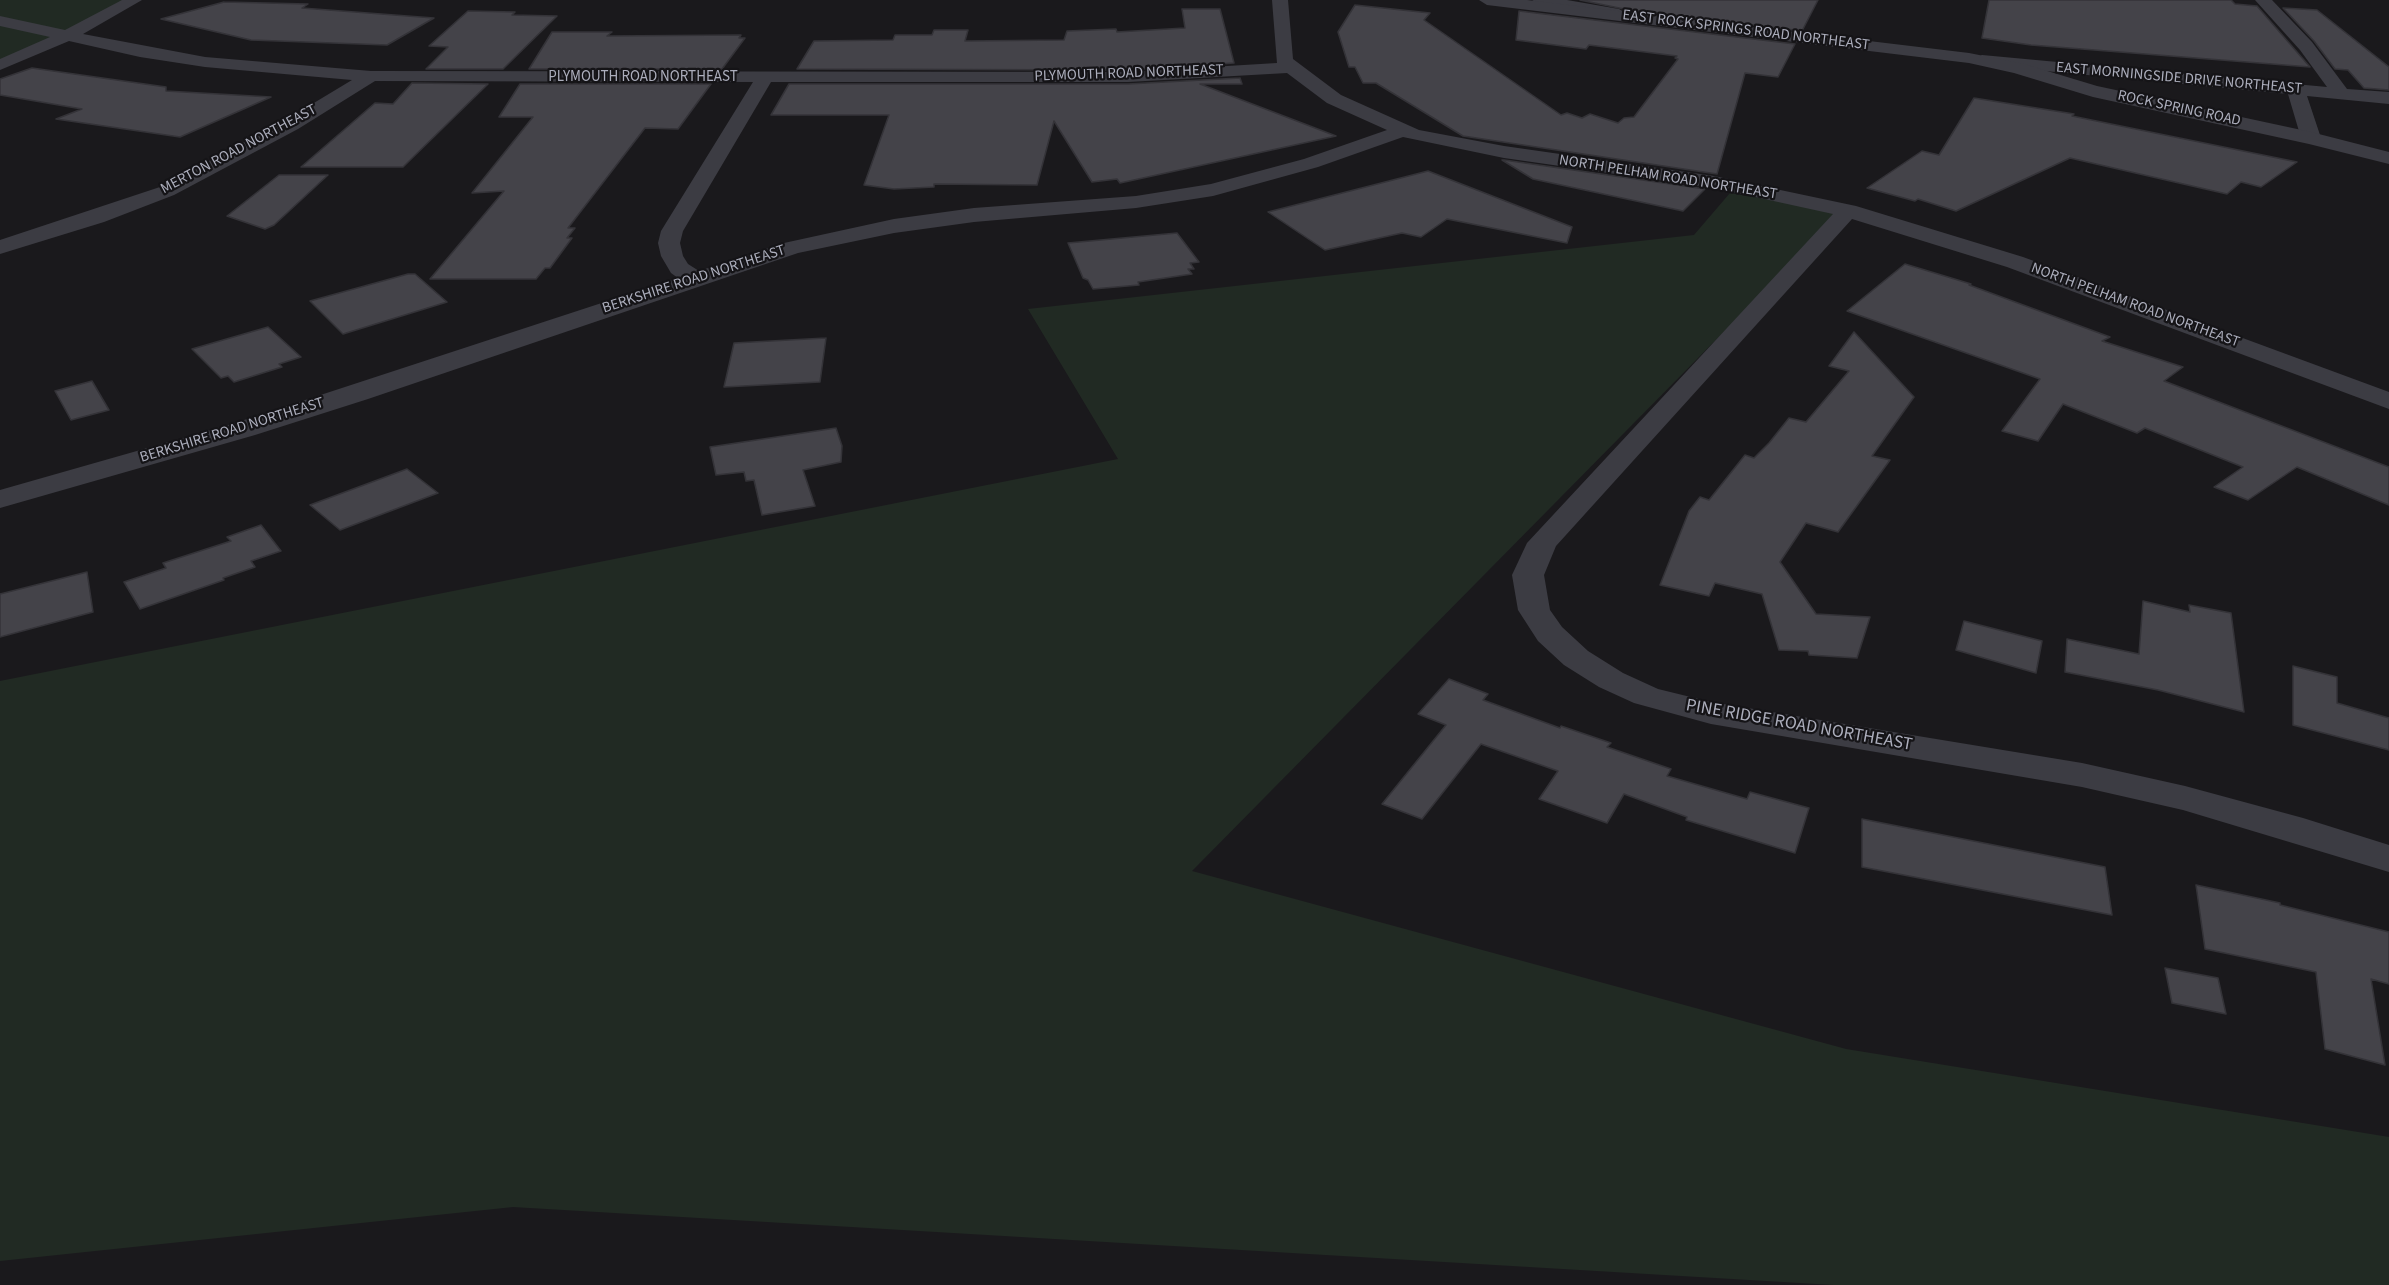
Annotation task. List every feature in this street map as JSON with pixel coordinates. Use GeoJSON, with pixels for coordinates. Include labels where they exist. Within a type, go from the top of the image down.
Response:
{"type":"FeatureCollection","features":[{"type":"Feature","properties":{"kind":"street"},"geometry":{"type":"LineString","coordinates":[[0,65],[68,36],[134,0]]}},
{"type":"Feature","properties":{"kind":"street"},"geometry":{"type":"LineString","coordinates":[[1280,0],[1284,60],[1291,67]]}},
{"type":"Feature","properties":{"kind":"street","name":"EAST ROCK SPRINGS ROAD NORTHEAST"},"geometry":{"type":"LineString","coordinates":[[1487,0],[1969,58]]}},
{"type":"Feature","properties":{"kind":"street"},"geometry":{"type":"LineString","coordinates":[[1540,0],[1648,19]]}},
{"type":"Feature","properties":{"kind":"street"},"geometry":{"type":"LineString","coordinates":[[2263,0],[2306,46],[2342,94]]}},
{"type":"Feature","properties":{"kind":"street","name":"PLYMOUTH ROAD NORTHEAST"},"geometry":{"type":"LineString","coordinates":[[0,21],[205,62],[371,76],[1128,77],[1291,67]]}},
{"type":"Feature","properties":{"kind":"street","name":"EAST MORNINGSIDE DRIVE NORTHEAST"},"geometry":{"type":"LineString","coordinates":[[1969,58],[2089,72],[2389,98]]}},
{"type":"Feature","properties":{"kind":"street","name":"ROCK SPRING ROAD"},"geometry":{"type":"LineString","coordinates":[[1969,58],[2018,68],[2093,91],[2130,97],[2389,158]]}},
{"type":"Feature","properties":{"kind":"street","name":"NORTH PELHAM ROAD NORTHEAST"},"geometry":{"type":"LineString","coordinates":[[1291,67],[1334,99],[1402,131],[1504,152],[1714,182],[1848,211],[2015,262],[2389,401]]}},
{"type":"Feature","properties":{"kind":"street"},"geometry":{"type":"LineString","coordinates":[[2089,72],[2084,82],[2130,97]]}},
{"type":"Feature","properties":{"kind":"street","name":"MERTON ROAD NORTHEAST"},"geometry":{"type":"LineString","coordinates":[[0,247],[106,214],[166,191],[291,125],[371,76]]}},
{"type":"Feature","properties":{"kind":"street"},"geometry":{"type":"LineString","coordinates":[[694,279],[679,268],[672,256],[669,243],[672,231],[764,78]]}},
{"type":"Feature","properties":{"kind":"street"},"geometry":{"type":"LineString","coordinates":[[2296,90],[2311,138]]}},
{"type":"Feature","properties":{"kind":"street","name":"BERKSHIRE ROAD NORTHEAST"},"geometry":{"type":"LineString","coordinates":[[0,499],[336,400],[792,248],[894,226],[974,216],[1136,202],[1213,190],[1311,163],[1402,131]]}},
{"type":"Feature","properties":{"kind":"street","name":"PINE RIDGE ROAD NORTHEAST"},"geometry":{"type":"LineString","coordinates":[[1848,211],[1542,543],[1528,575],[1534,610],[1550,634],[1576,658],[1611,680],[1646,696],[1700,710],[2082,775],[2184,798],[2290,827],[2389,859]]}},
{"type":"Feature","properties":{"kind":"shaded area"},"geometry":{"type":"Polygon","coordinates":[[[0,0],[126,0],[0,67],[0,0]]]}},
{"type":"Feature","properties":{"kind":"shaded area"},"geometry":{"type":"Polygon","coordinates":[[[1730,193],[1842,212],[1192,871],[1846,1049],[2389,1137],[2389,1285],[1834,1285],[513,1207],[0,1261],[0,681],[1118,459],[1028,309],[1694,235],[1730,193]]]}},
{"type":"Feature","properties":{"kind":"building"},"geometry":{"type":"Polygon","coordinates":[[[1580,0],[1818,0],[1802,31],[1624,9],[1580,0]]]}},
{"type":"Feature","properties":{"kind":"building"},"geometry":{"type":"Polygon","coordinates":[[[1989,0],[2231,0],[2235,4],[2257,6],[2310,67],[2031,45],[1982,38],[1989,0]]]}},
{"type":"Feature","properties":{"kind":"building"},"geometry":{"type":"Polygon","coordinates":[[[224,2],[308,4],[302,8],[434,18],[387,45],[251,40],[161,19],[224,2]]]}},
{"type":"Feature","properties":{"kind":"building"},"geometry":{"type":"Polygon","coordinates":[[[1355,5],[1430,13],[1424,20],[1561,115],[1567,113],[1582,118],[1590,114],[1618,123],[1624,118],[1634,117],[1678,59],[1675,58],[1677,56],[1589,45],[1586,49],[1516,40],[1519,11],[1795,44],[1778,77],[1745,73],[1717,174],[1463,136],[1376,83],[1363,83],[1355,67],[1349,67],[1338,32],[1355,5]]]}},
{"type":"Feature","properties":{"kind":"building"},"geometry":{"type":"Polygon","coordinates":[[[2283,8],[2317,10],[2389,67],[2389,90],[2364,88],[2348,70],[2335,69],[2314,41],[2283,8]]]}},
{"type":"Feature","properties":{"kind":"building"},"geometry":{"type":"Polygon","coordinates":[[[1182,9],[1220,9],[1234,63],[1128,70],[797,69],[814,41],[893,40],[895,35],[932,35],[934,30],[968,30],[965,41],[1064,40],[1067,31],[1116,29],[1117,32],[1185,28],[1182,9]]]}},
{"type":"Feature","properties":{"kind":"building"},"geometry":{"type":"Polygon","coordinates":[[[468,11],[557,16],[503,69],[426,69],[448,47],[429,46],[468,11]]]}},
{"type":"Feature","properties":{"kind":"building"},"geometry":{"type":"Polygon","coordinates":[[[552,32],[612,32],[607,36],[741,35],[739,38],[745,38],[722,69],[529,69],[552,32]]]}},
{"type":"Feature","properties":{"kind":"building"},"geometry":{"type":"Polygon","coordinates":[[[32,68],[166,87],[166,91],[271,97],[180,137],[56,119],[82,109],[0,95],[0,79],[32,68]]]}},
{"type":"Feature","properties":{"kind":"building"},"geometry":{"type":"Polygon","coordinates":[[[1240,78],[1242,84],[1200,84],[1336,136],[1120,183],[1117,179],[1092,182],[1054,121],[1037,185],[934,184],[934,187],[894,189],[864,185],[889,115],[771,115],[789,84],[1128,84],[1240,78]]]}},
{"type":"Feature","properties":{"kind":"building"},"geometry":{"type":"Polygon","coordinates":[[[412,83],[488,84],[403,167],[301,167],[375,103],[393,104],[412,83]]]}},
{"type":"Feature","properties":{"kind":"building"},"geometry":{"type":"Polygon","coordinates":[[[520,84],[711,84],[678,129],[645,128],[568,228],[575,228],[567,238],[572,238],[550,268],[545,268],[536,279],[430,279],[504,191],[472,193],[533,117],[499,117],[520,84]]]}},
{"type":"Feature","properties":{"kind":"building"},"geometry":{"type":"Polygon","coordinates":[[[1974,98],[2074,114],[2072,116],[2297,162],[2261,187],[2241,182],[2227,194],[2070,158],[1956,211],[1918,199],[1915,201],[1867,188],[1922,151],[1939,155],[1974,98]]]}},
{"type":"Feature","properties":{"kind":"building"},"geometry":{"type":"Polygon","coordinates":[[[1502,160],[1705,189],[1683,211],[1533,179],[1502,160]]]}},
{"type":"Feature","properties":{"kind":"building"},"geometry":{"type":"Polygon","coordinates":[[[1428,171],[1572,227],[1567,243],[1447,219],[1421,237],[1402,233],[1325,250],[1268,212],[1428,171]]]}},
{"type":"Feature","properties":{"kind":"building"},"geometry":{"type":"Polygon","coordinates":[[[279,175],[328,175],[274,225],[265,229],[227,216],[279,175]]]}},
{"type":"Feature","properties":{"kind":"building"},"geometry":{"type":"Polygon","coordinates":[[[1177,233],[1199,262],[1190,263],[1194,269],[1188,269],[1192,274],[1138,282],[1139,285],[1093,289],[1088,280],[1083,278],[1068,243],[1177,233]]]}},
{"type":"Feature","properties":{"kind":"building"},"geometry":{"type":"Polygon","coordinates":[[[1905,264],[1971,284],[1969,285],[2110,337],[2102,341],[2183,367],[2164,381],[2389,467],[2389,505],[2297,467],[2248,500],[2214,487],[2243,467],[2145,428],[2137,433],[2063,404],[2038,441],[2002,431],[2040,379],[1847,311],[1905,264]]]}},
{"type":"Feature","properties":{"kind":"building"},"geometry":{"type":"Polygon","coordinates":[[[415,274],[447,302],[343,334],[310,301],[415,274]]]}},
{"type":"Feature","properties":{"kind":"building"},"geometry":{"type":"Polygon","coordinates":[[[268,327],[301,357],[279,364],[282,367],[234,382],[228,376],[221,378],[192,349],[268,327]]]}},
{"type":"Feature","properties":{"kind":"building"},"geometry":{"type":"Polygon","coordinates":[[[1854,332],[1914,397],[1872,456],[1890,460],[1838,532],[1806,523],[1780,562],[1816,614],[1870,617],[1857,658],[1809,655],[1808,651],[1779,650],[1762,594],[1715,583],[1709,596],[1660,585],[1689,511],[1700,497],[1709,500],[1745,455],[1754,458],[1789,418],[1806,422],[1849,371],[1829,366],[1854,332]]]}},
{"type":"Feature","properties":{"kind":"building"},"geometry":{"type":"Polygon","coordinates":[[[826,338],[820,382],[724,387],[734,343],[826,338]]]}},
{"type":"Feature","properties":{"kind":"building"},"geometry":{"type":"Polygon","coordinates":[[[92,381],[109,410],[71,420],[55,391],[92,381]]]}},
{"type":"Feature","properties":{"kind":"building"},"geometry":{"type":"Polygon","coordinates":[[[836,428],[842,446],[841,462],[803,470],[815,506],[762,515],[754,480],[746,481],[744,472],[716,475],[710,447],[836,428]]]}},
{"type":"Feature","properties":{"kind":"building"},"geometry":{"type":"Polygon","coordinates":[[[407,469],[438,493],[340,530],[310,505],[407,469]]]}},
{"type":"Feature","properties":{"kind":"building"},"geometry":{"type":"Polygon","coordinates":[[[261,525],[281,551],[251,561],[255,567],[223,578],[224,580],[140,609],[124,582],[166,568],[163,563],[231,541],[227,537],[261,525]]]}},
{"type":"Feature","properties":{"kind":"building"},"geometry":{"type":"Polygon","coordinates":[[[87,572],[93,612],[0,637],[0,594],[87,572]]]}},
{"type":"Feature","properties":{"kind":"building"},"geometry":{"type":"Polygon","coordinates":[[[2143,601],[2190,612],[2189,605],[2231,613],[2244,712],[2158,690],[2065,672],[2067,639],[2139,654],[2143,601]]]}},
{"type":"Feature","properties":{"kind":"building"},"geometry":{"type":"Polygon","coordinates":[[[1964,621],[2042,641],[2036,673],[1956,650],[1964,621]]]}},
{"type":"Feature","properties":{"kind":"building"},"geometry":{"type":"Polygon","coordinates":[[[2293,666],[2337,677],[2337,703],[2389,718],[2389,750],[2293,725],[2293,666]]]}},
{"type":"Feature","properties":{"kind":"building"},"geometry":{"type":"Polygon","coordinates":[[[1449,679],[1488,694],[1483,700],[1560,728],[1561,726],[1611,743],[1607,747],[1671,769],[1667,776],[1747,799],[1750,792],[1809,808],[1795,853],[1686,820],[1687,817],[1624,794],[1607,823],[1539,799],[1558,771],[1481,744],[1422,819],[1382,804],[1446,725],[1418,714],[1449,679]]]}},
{"type":"Feature","properties":{"kind":"building"},"geometry":{"type":"Polygon","coordinates":[[[1862,819],[2105,867],[2112,915],[1862,867],[1862,819]]]}},
{"type":"Feature","properties":{"kind":"building"},"geometry":{"type":"Polygon","coordinates":[[[2196,885],[2280,903],[2280,905],[2389,932],[2389,984],[2371,979],[2385,1065],[2325,1049],[2316,972],[2205,949],[2196,885]]]}},
{"type":"Feature","properties":{"kind":"building"},"geometry":{"type":"Polygon","coordinates":[[[2165,968],[2218,978],[2226,1014],[2172,1003],[2165,968]]]}}]}
